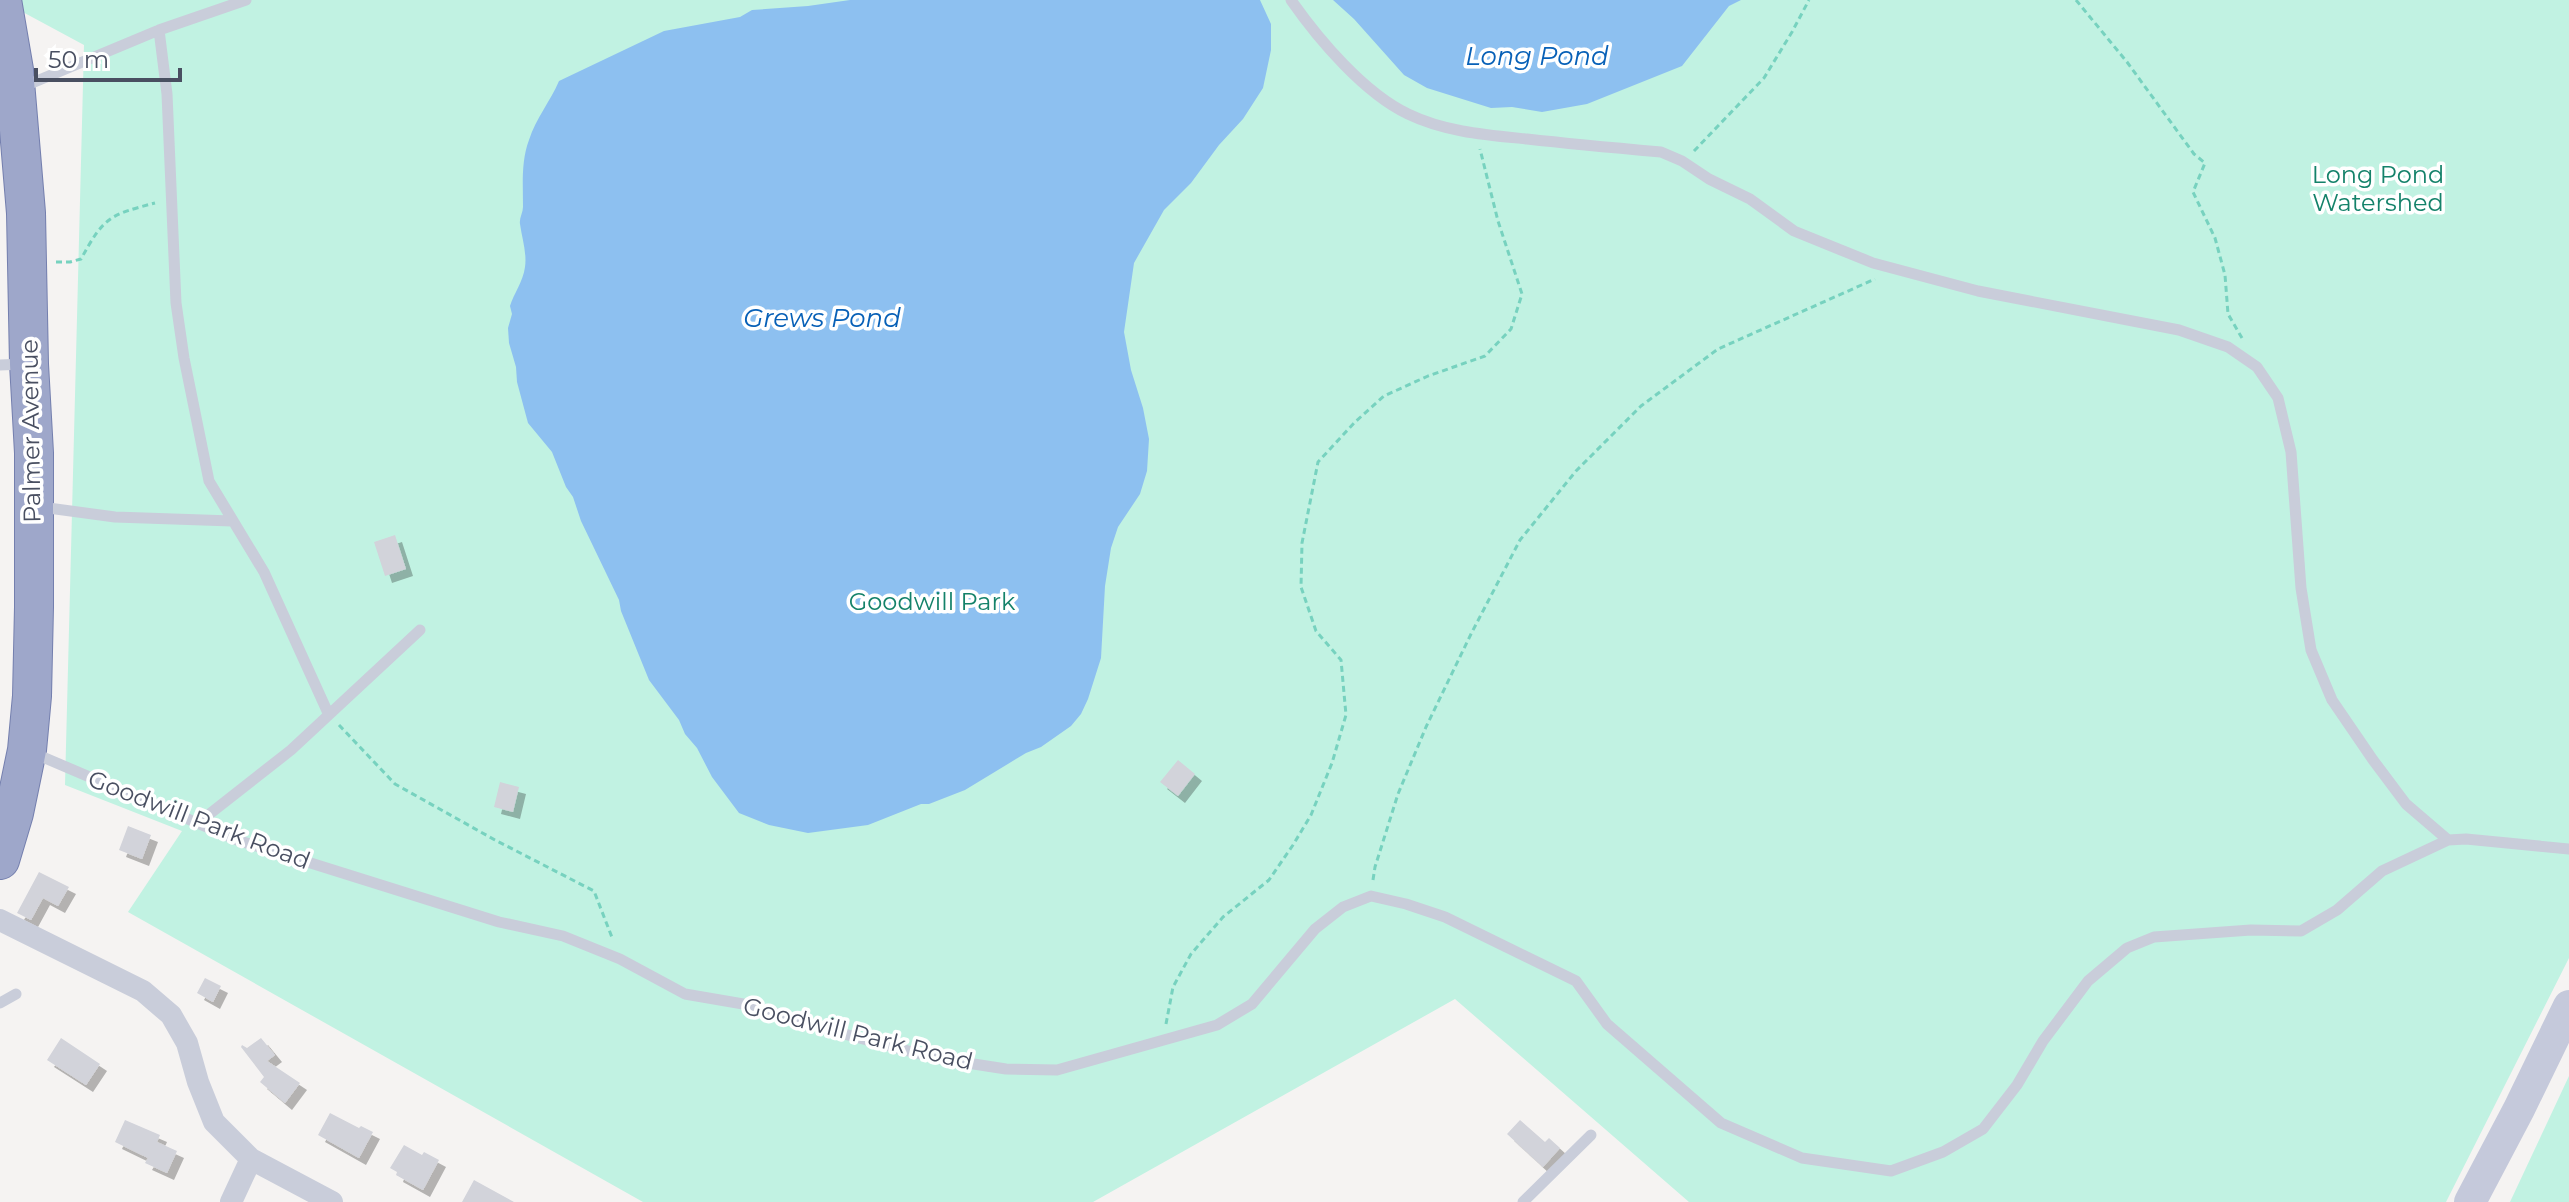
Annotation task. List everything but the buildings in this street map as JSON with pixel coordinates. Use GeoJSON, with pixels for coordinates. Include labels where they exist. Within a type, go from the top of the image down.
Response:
{"type":"FeatureCollection","features":[{"type":"Feature","properties":{"kind":"highway","name":"Palmer Avenue"},"geometry":{"type":"LineString","coordinates":[[0,860],[27,750],[34,650],[34,453],[14,365],[27,261],[26,213],[16,90],[2,0]]}},
{"type":"Feature","properties":{"kind":"main road"},"geometry":{"type":"LineString","coordinates":[[2470,1202],[2564,1026]]}},
{"type":"Feature","properties":{"kind":"street"},"geometry":{"type":"LineString","coordinates":[[0,920],[143,991],[171,1015],[187,1043],[214,1122],[251,1159],[332,1202]]}},
{"type":"Feature","properties":{"kind":"street"},"geometry":{"type":"LineString","coordinates":[[231,1202],[251,1159]]}},
{"type":"Feature","properties":{"kind":"lane"},"geometry":{"type":"LineString","coordinates":[[16,90],[159,30],[246,0]]}},
{"type":"Feature","properties":{"kind":"lane"},"geometry":{"type":"LineString","coordinates":[[1291,0],[1338,57],[1374,93],[1407,114],[1438,126],[1476,134],[1661,152],[1750,199],[1794,231],[1897,270],[1978,291],[2179,330],[2228,347],[2257,367],[2278,398],[2291,452],[2301,588],[2311,650],[2332,700],[2373,760],[2406,804],[2448,840]]}},
{"type":"Feature","properties":{"kind":"lane"},"geometry":{"type":"LineString","coordinates":[[159,30],[167,94],[176,303],[209,481],[264,572],[328,713]]}},
{"type":"Feature","properties":{"kind":"lane"},"geometry":{"type":"LineString","coordinates":[[33,505],[115,517],[232,521]]}},
{"type":"Feature","properties":{"kind":"lane"},"geometry":{"type":"LineString","coordinates":[[198,823],[251,783],[420,630]]}},
{"type":"Feature","properties":{"kind":"lane","name":"Goodwill Park Road"},"geometry":{"type":"LineString","coordinates":[[27,750],[237,840],[499,922],[563,936],[620,959],[685,994],[749,1005],[935,1058],[1006,1069],[1057,1070],[1217,1025],[1252,1004],[1315,929],[1343,907],[1371,896]]}},
{"type":"Feature","properties":{"kind":"lane"},"geometry":{"type":"LineString","coordinates":[[1371,896],[1445,917],[1576,981],[1607,1024],[1721,1123],[1802,1158],[1891,1171],[1943,1152],[1983,1129],[2088,981],[2127,948],[2154,937],[2251,930],[2301,931],[2337,910],[2382,871],[2448,840],[2569,849]]}},
{"type":"Feature","properties":{"kind":"lane"},"geometry":{"type":"LineString","coordinates":[[0,1003],[16,994]]}},
{"type":"Feature","properties":{"kind":"lane"},"geometry":{"type":"LineString","coordinates":[[1523,1202],[1591,1135]]}},
{"type":"Feature","properties":{"kind":"path"},"geometry":{"type":"LineString","coordinates":[[1682,161],[1764,78],[1809,0]]}},
{"type":"Feature","properties":{"kind":"path"},"geometry":{"type":"LineString","coordinates":[[2076,0],[2127,62],[2194,154],[2205,163],[2193,192],[2215,238],[2225,275],[2228,314],[2257,367]]}},
{"type":"Feature","properties":{"kind":"path"},"geometry":{"type":"LineString","coordinates":[[1163,1041],[1173,987],[1191,954],[1223,917],[1269,880],[1311,815],[1332,763],[1346,715],[1341,660],[1316,631],[1301,587],[1302,543],[1318,462],[1384,396],[1485,356],[1511,329],[1522,294],[1498,221],[1476,134]]}},
{"type":"Feature","properties":{"kind":"path"},"geometry":{"type":"LineString","coordinates":[[27,261],[81,259],[98,229],[118,213],[170,200]]}},
{"type":"Feature","properties":{"kind":"path"},"geometry":{"type":"LineString","coordinates":[[1371,896],[1375,867],[1398,794],[1458,660],[1520,540],[1576,471],[1641,406],[1718,349],[1897,270]]}},
{"type":"Feature","properties":{"kind":"path"},"geometry":{"type":"LineString","coordinates":[[328,713],[395,784],[594,891],[620,959]]}},
{"type":"Feature","properties":{"kind":"green space","name":"Goodwill Park"},"geometry":{"type":"Polygon","coordinates":[[[6,0],[2569,0],[2569,958],[2446,1202],[1689,1202],[1455,999],[1093,1202],[643,1202],[128,912],[182,831],[65,785],[84,45],[6,3],[6,0]]]}},
{"type":"Feature","properties":{"kind":"green space"},"geometry":{"type":"Polygon","coordinates":[[[2569,1076],[2569,1202],[2510,1202],[2569,1076]]]}},
{"type":"Feature","properties":{"kind":"water","name":"Grews Pond"},"geometry":{"type":"Polygon","coordinates":[[[850,0],[1260,0],[1271,24],[1271,50],[1263,88],[1243,119],[1191,183],[1164,210],[1134,263],[1124,332],[1149,439],[1147,471],[1140,494],[1118,527],[1111,548],[1105,586],[1101,658],[1081,714],[1071,726],[1041,747],[965,790],[868,825],[808,833],[769,825],[739,813],[712,777],[679,720],[649,680],[619,600],[552,452],[528,423],[508,328],[512,314],[510,306],[525,267],[520,222],[525,156],[535,124],[559,81],[664,31],[740,17],[752,10],[850,0]]]}},
{"type":"Feature","properties":{"kind":"water","name":"Long Pond"},"geometry":{"type":"Polygon","coordinates":[[[1333,0],[1741,0],[1729,6],[1682,66],[1587,104],[1542,112],[1512,107],[1491,108],[1427,88],[1404,75],[1333,0]]]}},
{"type":"Feature","properties":{"kind":"park label","name":"Long Pond Watershed"},"geometry":{"type":"Point","coordinates":[2378,189]}}]}
